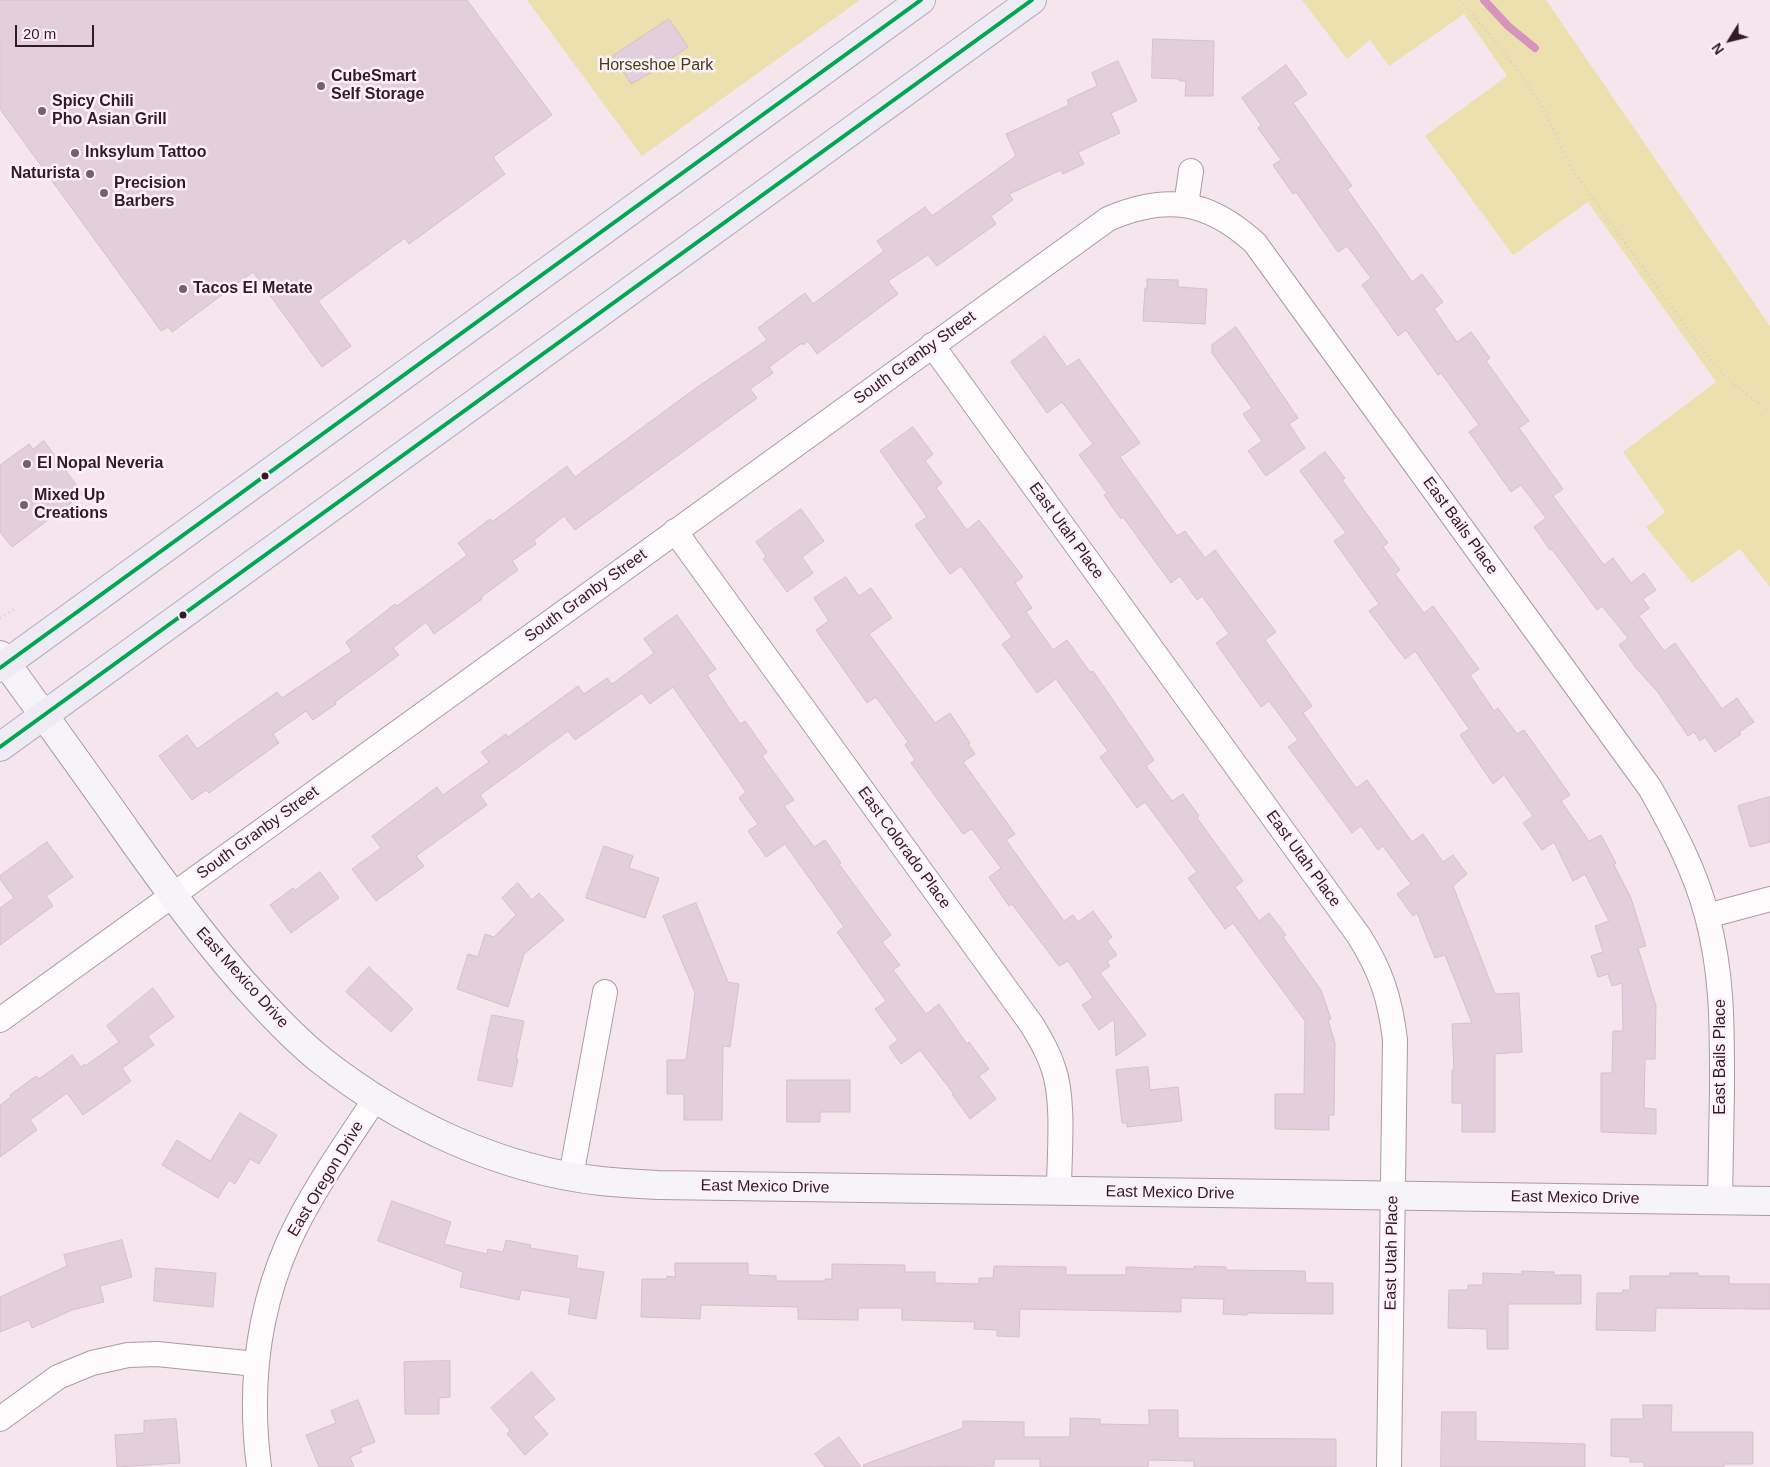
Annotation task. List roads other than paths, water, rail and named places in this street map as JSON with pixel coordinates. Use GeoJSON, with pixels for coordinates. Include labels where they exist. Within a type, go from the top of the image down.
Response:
{"type":"FeatureCollection","features":[{"type":"Feature","properties":{"kind":"main road"},"geometry":{"type":"LineString","coordinates":[[2,662],[921,0]]}},
{"type":"Feature","properties":{"kind":"main road"},"geometry":{"type":"LineString","coordinates":[[0,747],[1032,0]]}},
{"type":"Feature","properties":{"kind":"street"},"geometry":{"type":"LineString","coordinates":[[1186,205],[1191,171]]}},
{"type":"Feature","properties":{"kind":"street","name":"South Granby Street"},"geometry":{"type":"LineString","coordinates":[[0,1020],[1108,219],[1130,210],[1155,204],[1186,205]]}},
{"type":"Feature","properties":{"kind":"street","name":"East Bails Place"},"geometry":{"type":"LineString","coordinates":[[1186,205],[1215,214],[1237,226],[1255,243],[1650,788],[1673,828],[1692,871],[1707,916],[1718,969],[1722,1015],[1720,1200]]}},
{"type":"Feature","properties":{"kind":"street","name":"East Utah Place"},"geometry":{"type":"LineString","coordinates":[[932,345],[1371,954],[1383,982],[1391,1010],[1395,1040],[1389,1467]]}},
{"type":"Feature","properties":{"kind":"street","name":"East Colorado Place"},"geometry":{"type":"LineString","coordinates":[[675,531],[1041,1039],[1054,1068],[1060,1098],[1059,1191]]}},
{"type":"Feature","properties":{"kind":"street","name":"East Mexico Drive"},"geometry":{"type":"LineString","coordinates":[[2,662],[44,715],[172,895],[209,943],[278,1021],[321,1060],[375,1099],[425,1127],[479,1150],[535,1168],[600,1181],[658,1185],[1770,1201]]}},
{"type":"Feature","properties":{"kind":"street"},"geometry":{"type":"LineString","coordinates":[[1707,916],[1770,900]]}},
{"type":"Feature","properties":{"kind":"street"},"geometry":{"type":"LineString","coordinates":[[571,1176],[605,992]]}},
{"type":"Feature","properties":{"kind":"street","name":"East Oregon Drive"},"geometry":{"type":"LineString","coordinates":[[259,1467],[254,1420],[256,1364],[262,1322],[274,1282],[289,1242],[316,1190],[375,1099]]}},
{"type":"Feature","properties":{"kind":"street"},"geometry":{"type":"LineString","coordinates":[[0,1419],[58,1377],[92,1362],[128,1355],[157,1354],[256,1364]]}},
{"type":"Feature","properties":{"kind":"waterway"},"geometry":{"type":"LineString","coordinates":[[1484,0],[1508,26],[1535,48]]}},
{"type":"Feature","properties":{"kind":"place","name":"CubeSmart Self Storage"},"geometry":{"type":"Point","coordinates":[321,86]}},
{"type":"Feature","properties":{"kind":"place","name":"Spicy Chili Pho Asian Grill"},"geometry":{"type":"Point","coordinates":[42,111]}},
{"type":"Feature","properties":{"kind":"place","name":"Inksylum Tattoo"},"geometry":{"type":"Point","coordinates":[75,153]}},
{"type":"Feature","properties":{"kind":"place","name":"Naturista"},"geometry":{"type":"Point","coordinates":[90,174]}},
{"type":"Feature","properties":{"kind":"place","name":"Precision Barbers"},"geometry":{"type":"Point","coordinates":[104,193]}},
{"type":"Feature","properties":{"kind":"place","name":"Tacos El Metate"},"geometry":{"type":"Point","coordinates":[183,289]}},
{"type":"Feature","properties":{"kind":"place","name":"El Nopal Neveria"},"geometry":{"type":"Point","coordinates":[27,464]}},
{"type":"Feature","properties":{"kind":"place","name":"Mixed Up Creations"},"geometry":{"type":"Point","coordinates":[24,505]}},
{"type":"Feature","properties":{"kind":"park label","name":"Horseshoe Park"},"geometry":{"type":"Point","coordinates":[656,66]}}]}
